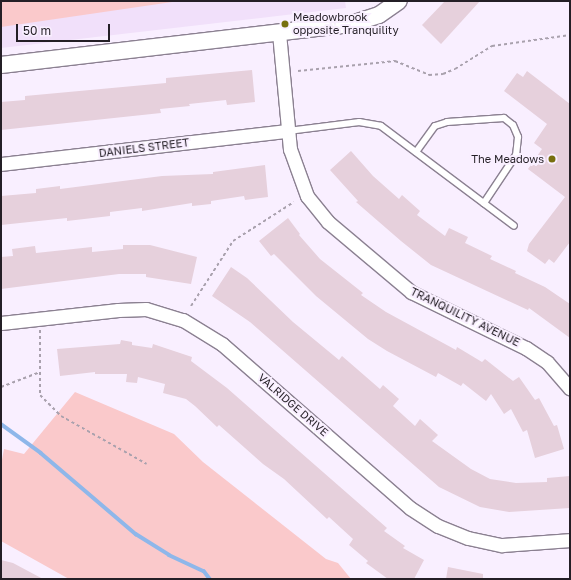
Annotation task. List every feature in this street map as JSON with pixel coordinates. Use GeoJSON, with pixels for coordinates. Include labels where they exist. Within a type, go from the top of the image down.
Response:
{"type":"FeatureCollection","features":[{"type":"Feature","properties":{"kind":"street"},"geometry":{"type":"LineString","coordinates":[[1,65],[363,22],[379,16],[399,1]]}},
{"type":"Feature","properties":{"kind":"street","name":"TRANQUILITY AVENUE"},"geometry":{"type":"LineString","coordinates":[[279,33],[287,131],[293,160],[307,196],[334,229],[382,270],[421,298],[538,355],[570,388]]}},
{"type":"Feature","properties":{"kind":"street","name":"DANIELS STREET"},"geometry":{"type":"LineString","coordinates":[[1,164],[287,131]]}},
{"type":"Feature","properties":{"kind":"street","name":"VALRIDGE DRIVE"},"geometry":{"type":"LineString","coordinates":[[1,323],[118,310],[146,309],[183,320],[222,344],[410,508],[438,526],[468,538],[502,545],[570,540]]}},
{"type":"Feature","properties":{"kind":"lane"},"geometry":{"type":"LineString","coordinates":[[416,152],[435,126],[447,122],[504,118],[513,125],[518,137],[516,155],[484,203]]}},
{"type":"Feature","properties":{"kind":"lane"},"geometry":{"type":"LineString","coordinates":[[287,131],[359,122],[381,126],[514,226]]}},
{"type":"Feature","properties":{"kind":"path"},"geometry":{"type":"LineString","coordinates":[[298,71],[395,61],[417,71],[429,74],[443,74],[455,69],[492,46],[570,35]]}},
{"type":"Feature","properties":{"kind":"path"},"geometry":{"type":"LineString","coordinates":[[191,306],[233,241],[294,202]]}},
{"type":"Feature","properties":{"kind":"path"},"geometry":{"type":"LineString","coordinates":[[39,319],[40,395],[61,416],[147,464]]}},
{"type":"Feature","properties":{"kind":"path"},"geometry":{"type":"LineString","coordinates":[[1,387],[40,372]]}},
{"type":"Feature","properties":{"kind":"shaded area"},"geometry":{"type":"Polygon","coordinates":[[[1,1],[345,1],[346,8],[1,48],[1,1]]]}},
{"type":"Feature","properties":{"kind":"shaded area"},"geometry":{"type":"Polygon","coordinates":[[[1,1],[179,1],[1,27],[1,1]]]}},
{"type":"Feature","properties":{"kind":"shaded area"},"geometry":{"type":"Polygon","coordinates":[[[75,392],[174,434],[203,462],[326,559],[338,563],[351,579],[69,579],[1,541],[1,465],[4,449],[24,454],[75,392]]]}},
{"type":"Feature","properties":{"kind":"building"},"geometry":{"type":"Polygon","coordinates":[[[445,1],[480,1],[441,44],[422,25],[445,1]]]}},
{"type":"Feature","properties":{"kind":"building"},"geometry":{"type":"Polygon","coordinates":[[[252,70],[255,102],[227,105],[226,100],[189,104],[190,106],[160,109],[161,113],[1,130],[1,102],[25,100],[25,96],[166,83],[166,78],[252,70]]]}},
{"type":"Feature","properties":{"kind":"building","name":"The Meadows"},"geometry":{"type":"Polygon","coordinates":[[[527,71],[570,104],[570,242],[554,263],[549,259],[545,264],[527,251],[529,244],[565,197],[528,169],[542,149],[534,143],[547,124],[504,91],[517,73],[523,77],[527,71]]]}},
{"type":"Feature","properties":{"kind":"building"},"geometry":{"type":"Polygon","coordinates":[[[351,151],[373,176],[399,199],[402,195],[420,211],[417,215],[445,236],[449,228],[468,237],[465,243],[492,256],[490,259],[545,287],[570,304],[570,338],[529,308],[528,310],[431,265],[401,241],[356,202],[358,201],[330,170],[351,151]]]}},
{"type":"Feature","properties":{"kind":"building"},"geometry":{"type":"Polygon","coordinates":[[[265,165],[268,197],[245,200],[244,196],[211,201],[211,204],[192,206],[192,203],[142,211],[142,208],[110,212],[110,216],[67,221],[67,218],[1,225],[1,196],[36,193],[36,189],[60,186],[60,189],[162,176],[213,174],[213,172],[265,165]]]}},
{"type":"Feature","properties":{"kind":"building"},"geometry":{"type":"Polygon","coordinates":[[[288,218],[300,234],[299,235],[320,259],[363,293],[361,295],[386,312],[456,350],[457,347],[482,362],[485,359],[513,381],[519,377],[535,400],[539,398],[554,426],[557,425],[564,449],[535,458],[527,430],[523,432],[511,409],[504,414],[491,394],[486,401],[463,383],[461,386],[438,373],[436,377],[387,351],[368,339],[316,296],[274,254],[271,256],[259,241],[288,218]]]}},
{"type":"Feature","properties":{"kind":"building"},"geometry":{"type":"Polygon","coordinates":[[[123,245],[150,245],[197,257],[191,284],[146,277],[146,274],[119,274],[1,289],[1,257],[13,256],[12,249],[35,246],[36,253],[92,247],[92,252],[123,249],[123,245]]]}},
{"type":"Feature","properties":{"kind":"building"},"geometry":{"type":"Polygon","coordinates":[[[231,267],[247,278],[293,322],[339,360],[342,356],[380,389],[383,385],[399,399],[393,406],[415,426],[420,419],[438,435],[432,441],[471,469],[490,479],[516,483],[547,482],[547,478],[570,476],[570,508],[509,512],[480,507],[439,487],[250,322],[212,296],[231,267]]]}},
{"type":"Feature","properties":{"kind":"building"},"geometry":{"type":"Polygon","coordinates":[[[121,340],[132,342],[132,345],[152,348],[153,344],[192,357],[191,361],[227,388],[387,528],[384,531],[405,546],[403,548],[424,560],[414,579],[388,579],[366,563],[368,561],[349,545],[353,539],[329,517],[327,519],[284,479],[263,464],[219,425],[217,427],[186,399],[163,393],[165,384],[138,377],[137,383],[126,382],[127,374],[95,374],[95,372],[60,376],[57,349],[120,344],[121,340]]]}},
{"type":"Feature","properties":{"kind":"building"},"geometry":{"type":"Polygon","coordinates":[[[1,560],[13,563],[43,579],[1,579],[1,560]]]}},
{"type":"Feature","properties":{"kind":"building"},"geometry":{"type":"Polygon","coordinates":[[[448,567],[483,574],[483,579],[446,579],[448,567]]]}},
{"type":"Feature","properties":{"kind":"waterway"},"geometry":{"type":"LineString","coordinates":[[1,424],[41,453],[136,534],[169,555],[204,571],[210,579]]}},
{"type":"Feature","properties":{"kind":"place","name":"Meadowbrook opposite Tranquility"},"geometry":{"type":"Point","coordinates":[285,24]}},
{"type":"Feature","properties":{"kind":"place","name":"The Meadows"},"geometry":{"type":"Point","coordinates":[552,159]}}]}
